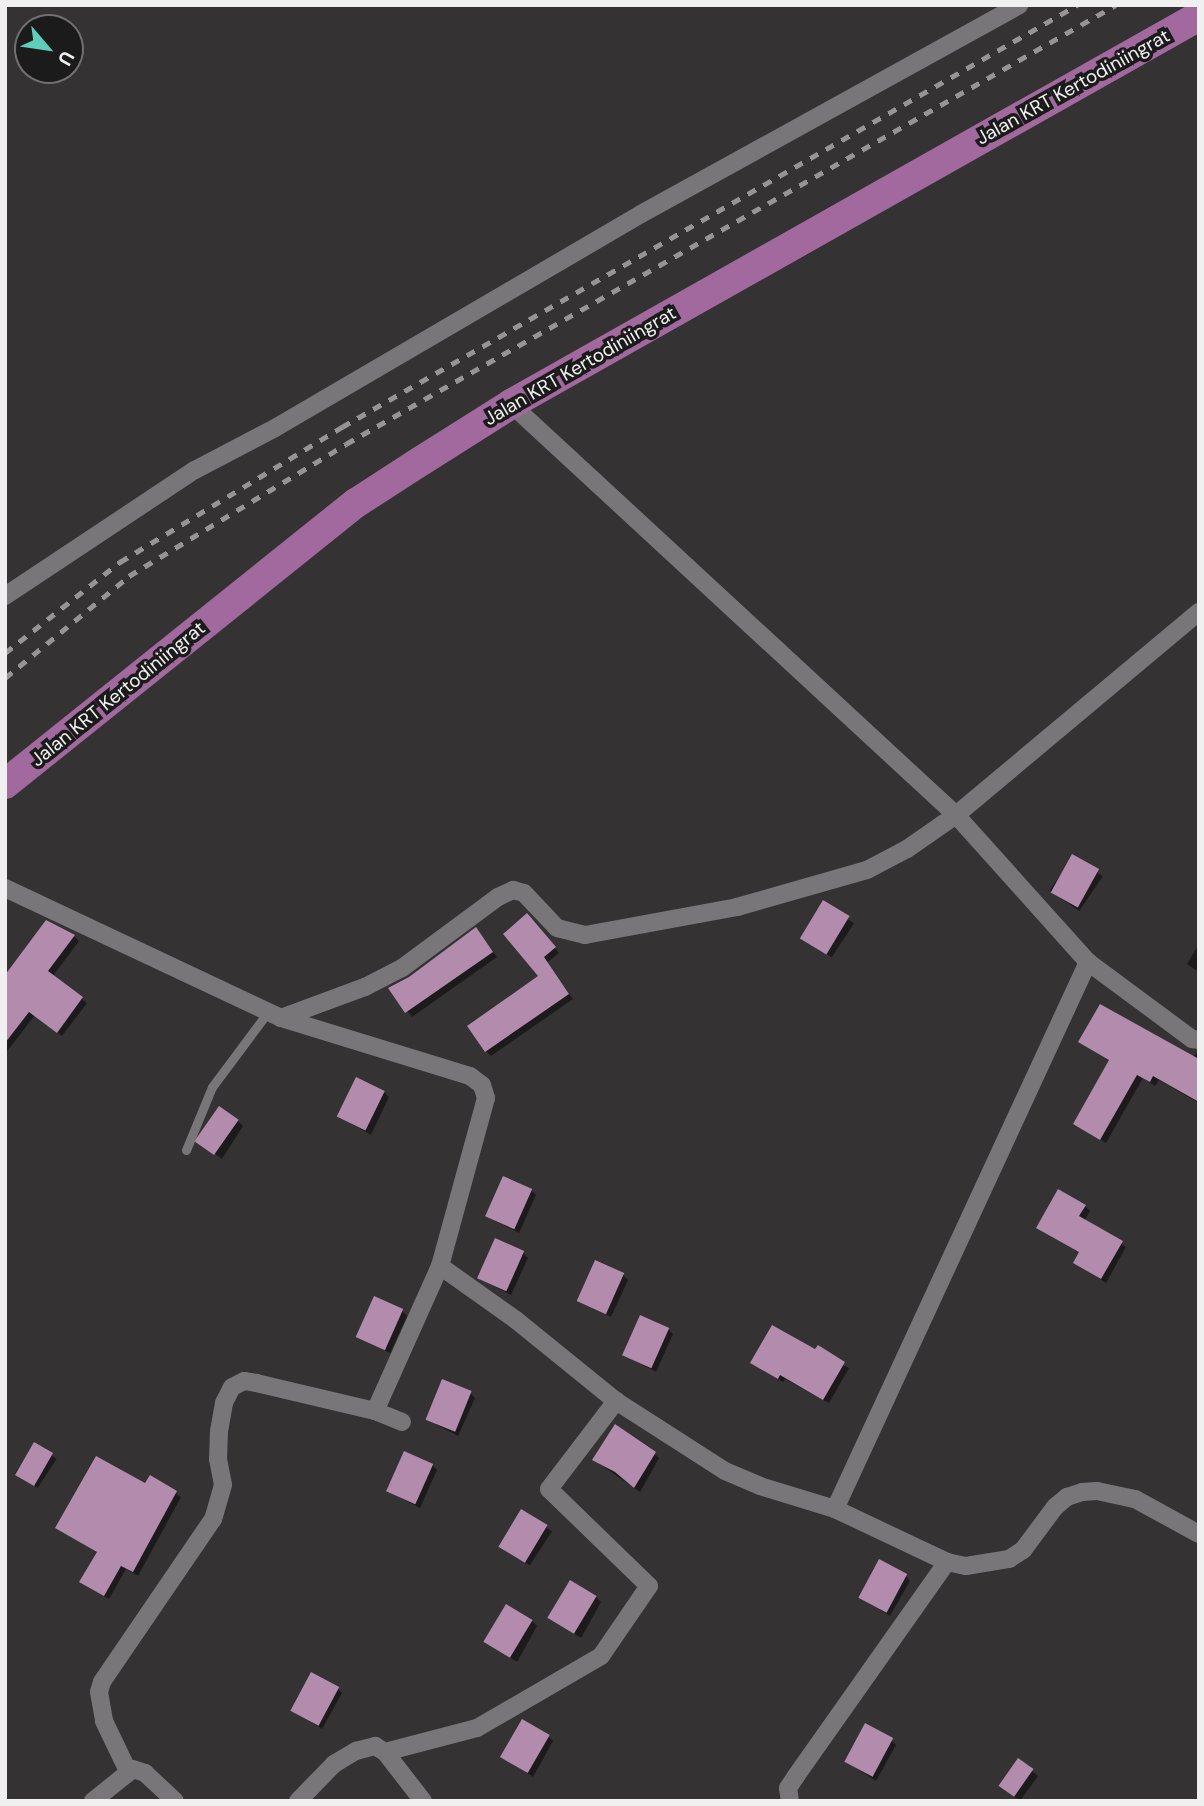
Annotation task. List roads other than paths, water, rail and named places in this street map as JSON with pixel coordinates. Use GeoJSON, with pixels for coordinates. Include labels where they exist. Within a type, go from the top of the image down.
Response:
{"type":"FeatureCollection","features":[{"type":"Feature","properties":{"kind":"main road","name":"Jalan KRT Kertodiniingrat"},"geometry":{"type":"LineString","coordinates":[[5,784],[356,503],[511,404],[1199,16]]}},
{"type":"Feature","properties":{"kind":"street"},"geometry":{"type":"LineString","coordinates":[[5,596],[195,470],[275,428],[640,214],[1019,5]]}},
{"type":"Feature","properties":{"kind":"street"},"geometry":{"type":"LineString","coordinates":[[511,404],[956,815],[1088,962],[1192,1039],[1199,1040]]}},
{"type":"Feature","properties":{"kind":"street"},"geometry":{"type":"LineString","coordinates":[[274,1015],[365,987],[402,968],[498,897],[513,890],[524,892],[546,918],[566,932],[585,935],[737,907],[848,876],[907,849],[956,815],[1199,612]]}},
{"type":"Feature","properties":{"kind":"street"},"geometry":{"type":"LineString","coordinates":[[5,888],[274,1015],[350,1042],[450,1068],[470,1076],[482,1086],[486,1098],[483,1116],[440,1266],[375,1411]]}},
{"type":"Feature","properties":{"kind":"street"},"geometry":{"type":"LineString","coordinates":[[835,1509],[1088,962]]}},
{"type":"Feature","properties":{"kind":"street"},"geometry":{"type":"LineString","coordinates":[[440,1266],[516,1320],[616,1401],[725,1471],[760,1486],[835,1509],[947,1562],[966,1566],[1009,1559],[1023,1549],[1055,1507],[1067,1497],[1097,1490],[1135,1499],[1199,1534]]}},
{"type":"Feature","properties":{"kind":"street"},"geometry":{"type":"LineString","coordinates":[[128,1771],[104,1721],[99,1692],[102,1682],[213,1519],[223,1485],[218,1459],[219,1431],[224,1403],[232,1387],[244,1381],[257,1383],[375,1411],[402,1422]]}},
{"type":"Feature","properties":{"kind":"street"},"geometry":{"type":"LineString","coordinates":[[385,1752],[477,1728],[601,1656],[649,1586],[550,1489],[616,1401]]}},
{"type":"Feature","properties":{"kind":"street"},"geometry":{"type":"LineString","coordinates":[[790,1801],[788,1788],[947,1562]]}},
{"type":"Feature","properties":{"kind":"street"},"geometry":{"type":"LineString","coordinates":[[298,1801],[320,1777],[345,1756],[368,1746],[380,1747],[423,1801]]}},
{"type":"Feature","properties":{"kind":"street"},"geometry":{"type":"LineString","coordinates":[[93,1801],[128,1771],[139,1770],[175,1801]]}},
{"type":"Feature","properties":{"kind":"lane"},"geometry":{"type":"LineString","coordinates":[[186,1150],[212,1087],[274,1015]]}},
{"type":"Feature","properties":{"kind":"railway"},"geometry":{"type":"LineString","coordinates":[[5,653],[120,562],[342,427],[1077,5]]}},
{"type":"Feature","properties":{"kind":"railway"},"geometry":{"type":"LineString","coordinates":[[5,678],[129,576],[346,444],[1116,5]]}}]}
